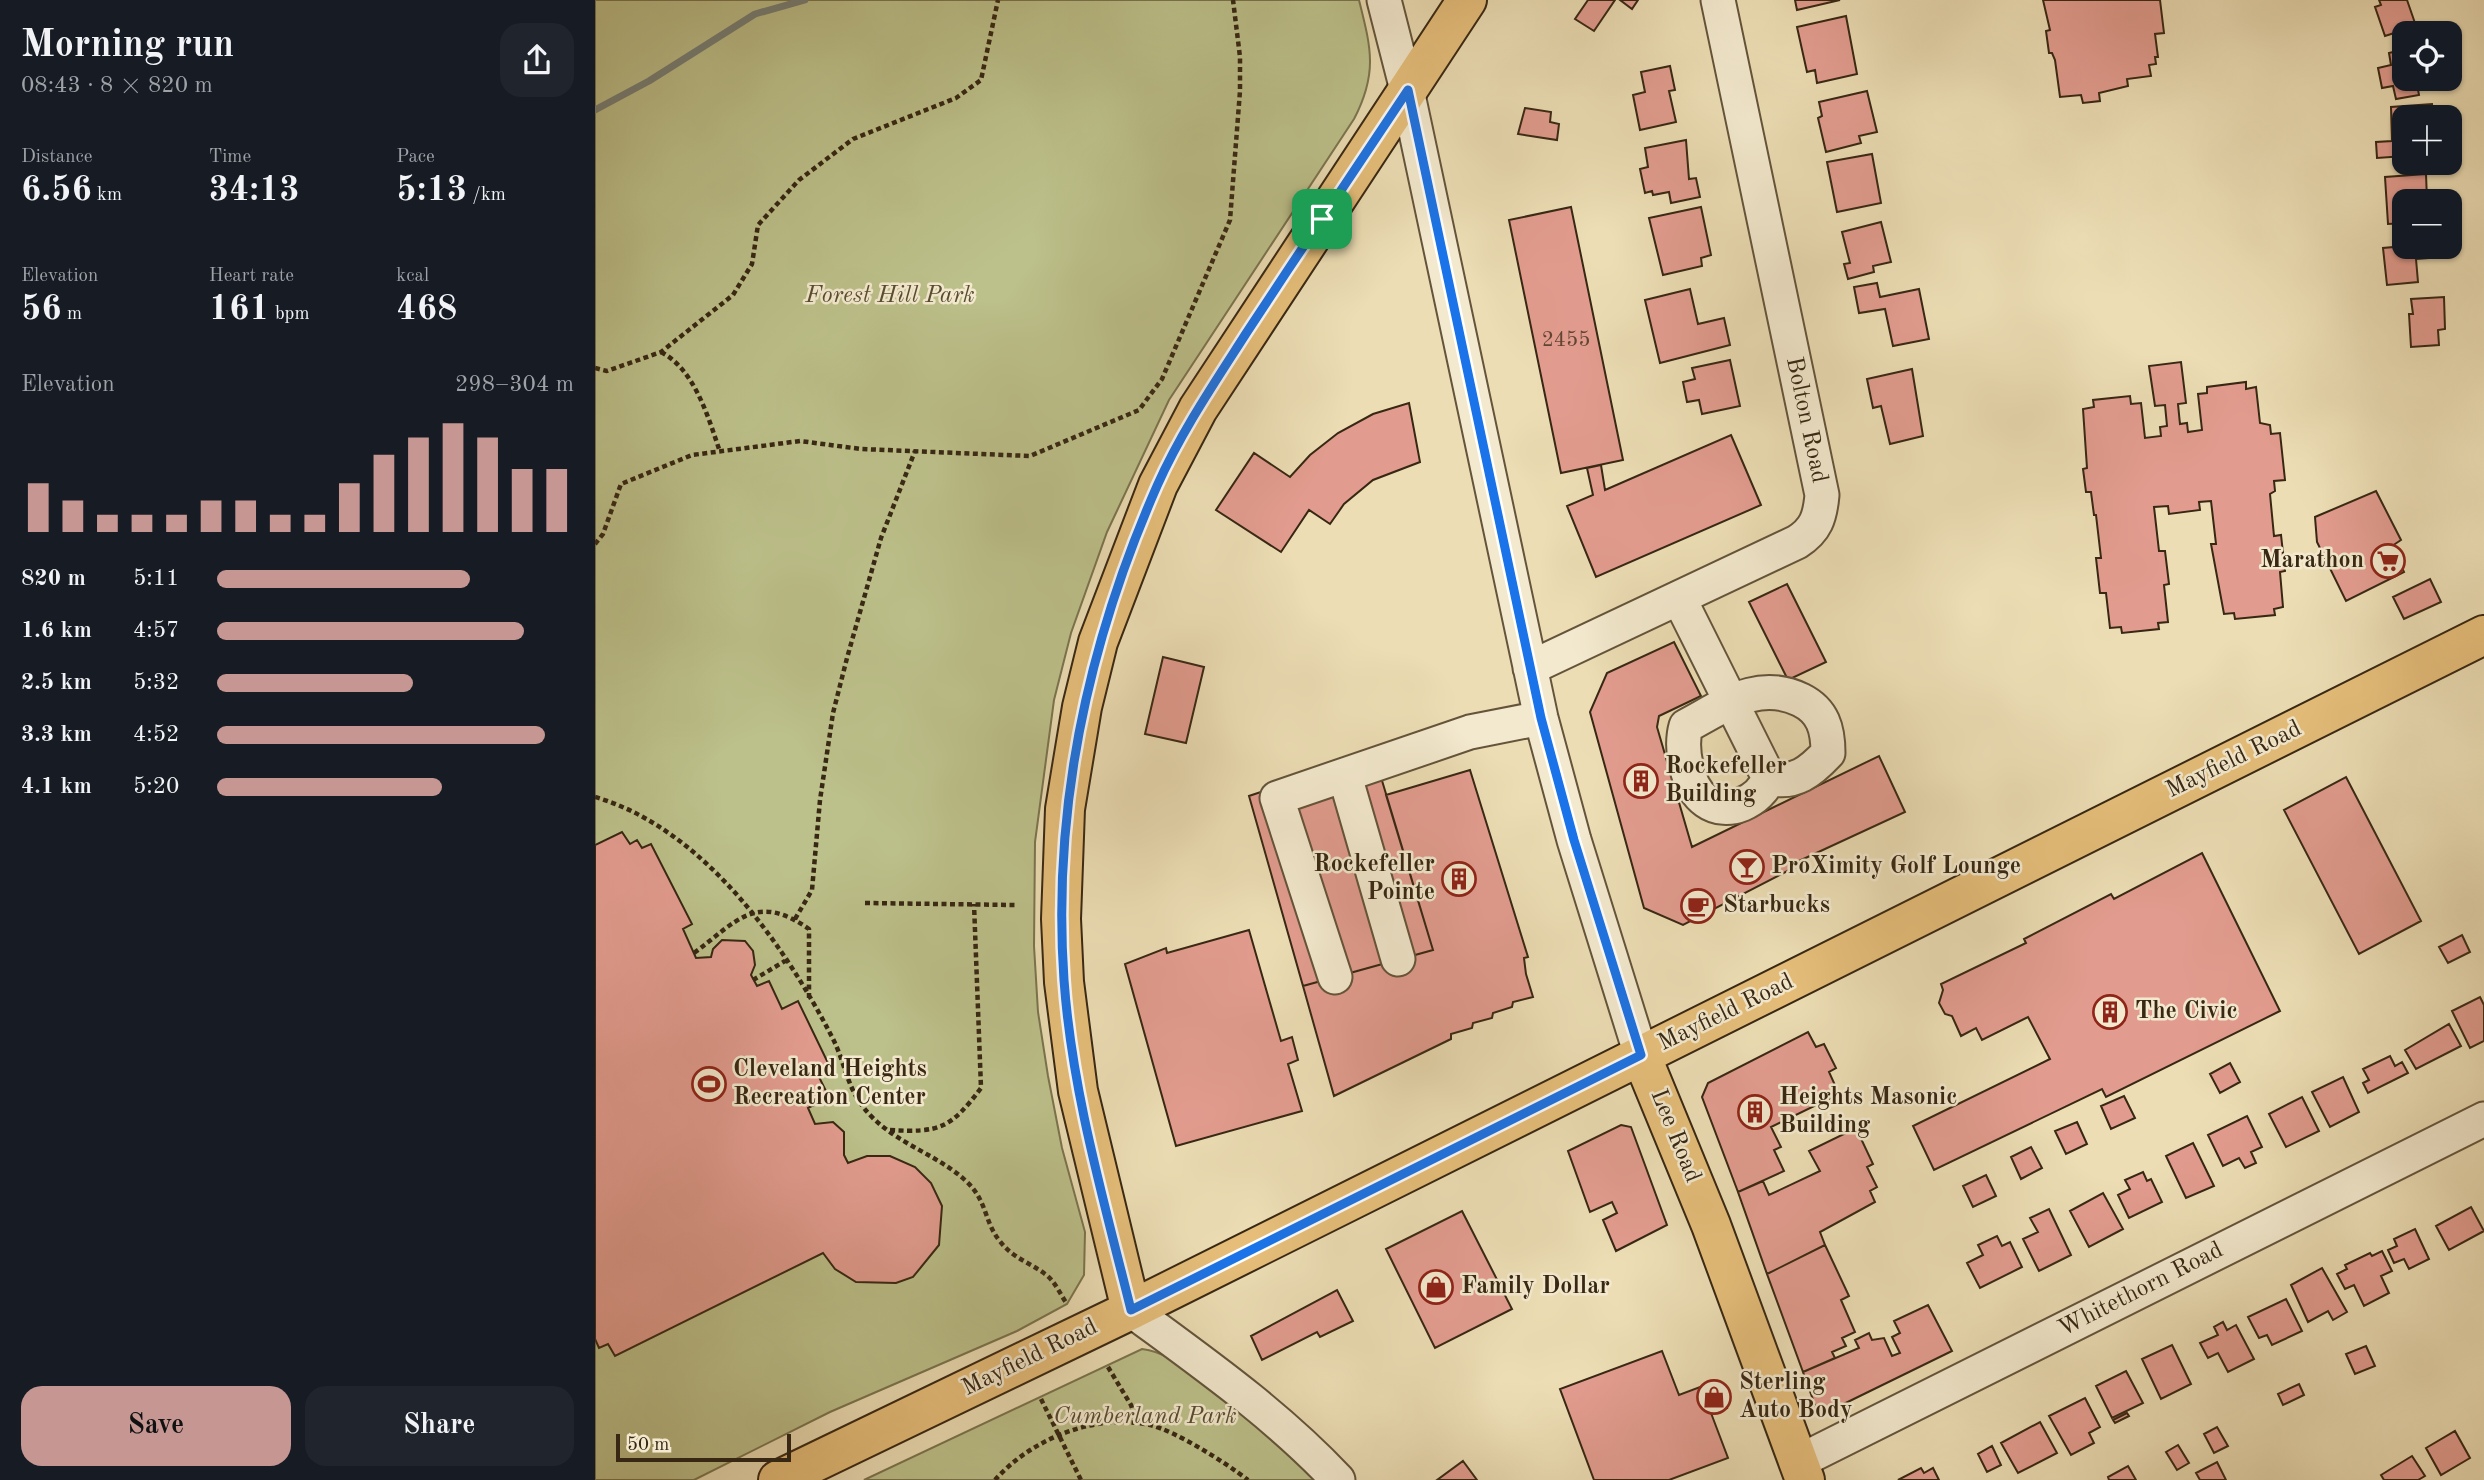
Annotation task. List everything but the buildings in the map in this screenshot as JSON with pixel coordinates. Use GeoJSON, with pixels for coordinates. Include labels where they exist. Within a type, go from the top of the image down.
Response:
{"type":"FeatureCollection","features":[{"type":"Feature","properties":{"kind":"main road"},"geometry":{"type":"LineString","coordinates":[[1131,1310],[1078,1091],[1064,982],[1061,919],[1065,808],[1082,707],[1098,642],[1153,496],[1198,409],[1467,0]]}},
{"type":"Feature","properties":{"kind":"main road","name":"Mayfield Road"},"geometry":{"type":"LineString","coordinates":[[778,1480],[1131,1310],[2484,635]]}},
{"type":"Feature","properties":{"kind":"main road","name":"Lee Road"},"geometry":{"type":"LineString","coordinates":[[1641,1055],[1711,1225],[1801,1471]]}},
{"type":"Feature","properties":{"kind":"street","name":"Lee Road"},"geometry":{"type":"LineString","coordinates":[[1384,0],[1408,90],[1541,718],[1574,840],[1641,1055]]}},
{"type":"Feature","properties":{"kind":"street","name":"Bolton Road"},"geometry":{"type":"LineString","coordinates":[[1530,668],[1809,534],[1820,518],[1822,495],[1719,0]]}},
{"type":"Feature","properties":{"kind":"street"},"geometry":{"type":"LineString","coordinates":[[1679,598],[1731,702],[1769,778],[1782,782],[1808,774],[1828,753],[1828,731],[1815,707],[1789,694],[1772,690],[1754,692],[1731,702],[1686,726],[1682,740],[1694,787],[1707,802],[1726,807],[1753,800],[1763,792],[1769,778]]}},
{"type":"Feature","properties":{"kind":"street"},"geometry":{"type":"LineString","coordinates":[[1335,977],[1277,798],[1470,732],[1541,718]]}},
{"type":"Feature","properties":{"kind":"street"},"geometry":{"type":"LineString","coordinates":[[1345,776],[1398,960]]}},
{"type":"Feature","properties":{"kind":"street","name":"Whitethorn Road"},"geometry":{"type":"LineString","coordinates":[[1801,1471],[2484,1119]]}},
{"type":"Feature","properties":{"kind":"street"},"geometry":{"type":"LineString","coordinates":[[1131,1310],[1247,1396],[1300,1441],[1338,1480]]}},
{"type":"Feature","properties":{"kind":"path"},"geometry":{"type":"LineString","coordinates":[[595,368],[607,371],[661,352],[733,295],[752,264],[758,225],[799,180],[853,139],[956,98],[981,80],[998,0]]}},
{"type":"Feature","properties":{"kind":"path"},"geometry":{"type":"LineString","coordinates":[[595,544],[603,534],[621,484],[692,455],[719,449],[800,441],[915,452],[1030,456],[1133,415],[1150,399],[1162,379],[1230,220],[1240,91],[1240,57],[1233,0]]}},
{"type":"Feature","properties":{"kind":"path"},"geometry":{"type":"LineString","coordinates":[[661,352],[677,360],[705,408],[719,449]]}},
{"type":"Feature","properties":{"kind":"path"},"geometry":{"type":"LineString","coordinates":[[795,919],[812,890],[821,790],[833,713],[846,659],[881,538],[915,452]]}},
{"type":"Feature","properties":{"kind":"path"},"geometry":{"type":"LineString","coordinates":[[595,797],[618,803],[649,820],[689,848],[723,878],[750,912],[809,998],[833,1038],[852,1093],[874,1119],[922,1153],[946,1164],[967,1181],[982,1199],[997,1239],[1019,1261],[1046,1275],[1067,1304]]}},
{"type":"Feature","properties":{"kind":"path"},"geometry":{"type":"LineString","coordinates":[[865,903],[1015,905]]}},
{"type":"Feature","properties":{"kind":"path"},"geometry":{"type":"LineString","coordinates":[[889,1130],[923,1132],[939,1129],[955,1120],[981,1088],[974,904]]}},
{"type":"Feature","properties":{"kind":"path"},"geometry":{"type":"LineString","coordinates":[[694,953],[750,912],[769,912],[795,919],[809,929],[809,998]]}},
{"type":"Feature","properties":{"kind":"path"},"geometry":{"type":"LineString","coordinates":[[753,980],[785,961]]}},
{"type":"Feature","properties":{"kind":"path"},"geometry":{"type":"LineString","coordinates":[[1108,1367],[1131,1405],[1137,1424]]}},
{"type":"Feature","properties":{"kind":"path"},"geometry":{"type":"LineString","coordinates":[[1041,1399],[1081,1480]]}},
{"type":"Feature","properties":{"kind":"path"},"geometry":{"type":"LineString","coordinates":[[995,1480],[1003,1470],[1059,1436],[1082,1427],[1137,1424],[1151,1425],[1176,1437],[1227,1464],[1248,1480]]}},
{"type":"Feature","properties":{"kind":"green space","name":"Forest Hill Park"},"geometry":{"type":"Polygon","coordinates":[[[595,0],[1359,0],[1370,60],[1367,88],[1354,119],[1169,400],[1107,532],[1071,633],[1054,700],[1035,842],[1034,946],[1038,1012],[1048,1076],[1062,1148],[1085,1232],[1084,1275],[1067,1304],[1017,1331],[830,1412],[694,1480],[595,1480],[595,0]]]}},
{"type":"Feature","properties":{"kind":"green space","name":"Cumberland Park"},"geometry":{"type":"Polygon","coordinates":[[[1142,1349],[1162,1354],[1209,1383],[1317,1480],[864,1480],[1142,1349]]]}},
{"type":"Feature","properties":{"kind":"waterway"},"geometry":{"type":"LineString","coordinates":[[595,110],[649,81],[755,14],[805,0]]}},
{"type":"Feature","properties":{"kind":"place","name":"Marathon"},"geometry":{"type":"Point","coordinates":[2388,561]}},
{"type":"Feature","properties":{"kind":"place","name":"Rockefeller Building"},"geometry":{"type":"Point","coordinates":[1641,781]}},
{"type":"Feature","properties":{"kind":"place","name":"ProXimity Golf Lounge"},"geometry":{"type":"Point","coordinates":[1747,867]}},
{"type":"Feature","properties":{"kind":"place","name":"Rockefeller Pointe"},"geometry":{"type":"Point","coordinates":[1459,879]}},
{"type":"Feature","properties":{"kind":"place","name":"Starbucks"},"geometry":{"type":"Point","coordinates":[1698,906]}},
{"type":"Feature","properties":{"kind":"place","name":"The Civic"},"geometry":{"type":"Point","coordinates":[2110,1012]}},
{"type":"Feature","properties":{"kind":"place","name":"Cleveland Heights Recreation Center"},"geometry":{"type":"Point","coordinates":[709,1084]}},
{"type":"Feature","properties":{"kind":"place","name":"Heights Masonic Building"},"geometry":{"type":"Point","coordinates":[1755,1112]}},
{"type":"Feature","properties":{"kind":"place","name":"Family Dollar"},"geometry":{"type":"Point","coordinates":[1436,1287]}},
{"type":"Feature","properties":{"kind":"place","name":"Sterling Auto Body"},"geometry":{"type":"Point","coordinates":[1714,1397]}},
{"type":"Feature","properties":{"kind":"route"},"geometry":{"type":"LineString","coordinates":[[1408,90],[1541,718],[1574,840],[1641,1055],[1131,1310],[1078,1091],[1064,982],[1061,919],[1065,808],[1082,707],[1098,642],[1158,485],[1198,409],[1322,219],[1408,90]]}}]}
